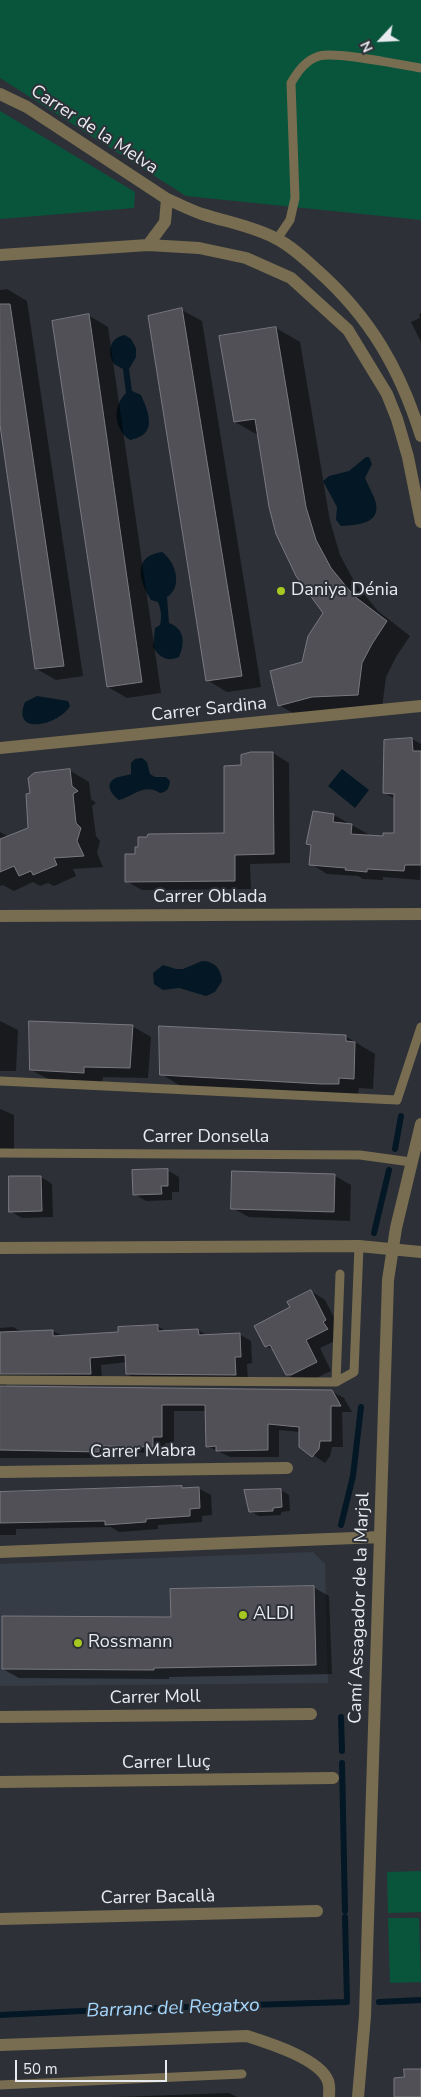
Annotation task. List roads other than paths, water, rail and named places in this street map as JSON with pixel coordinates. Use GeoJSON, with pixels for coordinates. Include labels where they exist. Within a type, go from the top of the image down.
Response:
{"type":"FeatureCollection","features":[{"type":"Feature","properties":{"kind":"street","name":"Carrer de la Melva"},"geometry":{"type":"LineString","coordinates":[[0,94],[27,107],[167,199],[201,213],[277,238]]}},
{"type":"Feature","properties":{"kind":"street","name":"Carrer de la Melva"},"geometry":{"type":"LineString","coordinates":[[148,245],[165,222],[167,199]]}},
{"type":"Feature","properties":{"kind":"street"},"geometry":{"type":"LineString","coordinates":[[277,238],[307,260],[335,286],[366,320],[397,374],[408,398],[421,436]]}},
{"type":"Feature","properties":{"kind":"street"},"geometry":{"type":"LineString","coordinates":[[0,255],[148,245],[199,248],[246,258],[291,278],[342,324],[376,372],[397,419],[410,466],[421,522]]}},
{"type":"Feature","properties":{"kind":"street","name":"Carrer Sardina"},"geometry":{"type":"LineString","coordinates":[[0,748],[421,706]]}},
{"type":"Feature","properties":{"kind":"street","name":"Carrer Oblada"},"geometry":{"type":"LineString","coordinates":[[0,916],[421,914]]}},
{"type":"Feature","properties":{"kind":"street","name":"Camí Assagador de la Marjal"},"geometry":{"type":"LineString","coordinates":[[358,2097],[366,1996],[388,1280],[411,1162],[421,1124]]}},
{"type":"Feature","properties":{"kind":"street"},"geometry":{"type":"LineString","coordinates":[[0,1248],[359,1246],[421,1252]]}},
{"type":"Feature","properties":{"kind":"street","name":"Carrer Mabra"},"geometry":{"type":"LineString","coordinates":[[0,1472],[287,1468]]}},
{"type":"Feature","properties":{"kind":"street"},"geometry":{"type":"LineString","coordinates":[[0,1552],[380,1537]]}},
{"type":"Feature","properties":{"kind":"street","name":"Carrer Moll"},"geometry":{"type":"LineString","coordinates":[[0,1717],[311,1714]]}},
{"type":"Feature","properties":{"kind":"street","name":"Carrer Lluç"},"geometry":{"type":"LineString","coordinates":[[0,1782],[333,1778]]}},
{"type":"Feature","properties":{"kind":"street","name":"Carrer Bacallà"},"geometry":{"type":"LineString","coordinates":[[0,1919],[317,1911]]}},
{"type":"Feature","properties":{"kind":"street"},"geometry":{"type":"LineString","coordinates":[[0,2045],[247,2036],[265,2042],[318,2067],[330,2084],[329,2097]]}},
{"type":"Feature","properties":{"kind":"lane"},"geometry":{"type":"LineString","coordinates":[[277,238],[290,220],[295,198],[291,82],[299,68],[319,56],[336,56],[421,68]]}},
{"type":"Feature","properties":{"kind":"lane"},"geometry":{"type":"LineString","coordinates":[[0,1081],[397,1100],[421,1027]]}},
{"type":"Feature","properties":{"kind":"lane","name":"Carrer Donsella"},"geometry":{"type":"LineString","coordinates":[[0,1153],[360,1155],[411,1162]]}},
{"type":"Feature","properties":{"kind":"lane"},"geometry":{"type":"LineString","coordinates":[[0,1380],[336,1382],[354,1372],[359,1246]]}},
{"type":"Feature","properties":{"kind":"lane"},"geometry":{"type":"LineString","coordinates":[[336,1382],[340,1274]]}},
{"type":"Feature","properties":{"kind":"lane"},"geometry":{"type":"LineString","coordinates":[[0,2085],[242,2074]]}},
{"type":"Feature","properties":{"kind":"water"},"geometry":{"type":"Polygon","coordinates":[[[125,335],[131,339],[136,348],[136,357],[129,369],[132,391],[141,395],[147,409],[149,422],[145,433],[130,440],[121,430],[117,418],[118,405],[126,393],[123,369],[114,364],[110,350],[116,339],[125,335]]]}},
{"type":"Feature","properties":{"kind":"water"},"geometry":{"type":"Polygon","coordinates":[[[366,457],[369,457],[372,464],[365,478],[375,500],[375,514],[367,522],[341,526],[336,520],[337,507],[323,481],[329,476],[349,471],[366,457]]]}},
{"type":"Feature","properties":{"kind":"water"},"geometry":{"type":"Polygon","coordinates":[[[162,552],[171,562],[176,574],[175,587],[167,597],[169,623],[181,633],[183,642],[179,657],[171,659],[164,658],[158,654],[153,647],[155,628],[161,622],[160,610],[158,602],[151,600],[141,578],[142,564],[146,559],[152,554],[162,552]]]}},
{"type":"Feature","properties":{"kind":"water"},"geometry":{"type":"Polygon","coordinates":[[[37,696],[68,701],[70,706],[56,718],[47,722],[30,724],[25,720],[22,713],[25,702],[37,696]]]}},
{"type":"Feature","properties":{"kind":"water"},"geometry":{"type":"Polygon","coordinates":[[[142,758],[147,762],[150,774],[155,777],[166,777],[170,781],[168,788],[160,793],[149,789],[139,791],[119,800],[110,790],[111,781],[131,774],[131,763],[135,759],[142,758]]]}},
{"type":"Feature","properties":{"kind":"water"},"geometry":{"type":"Polygon","coordinates":[[[342,769],[369,790],[355,808],[328,786],[342,769]]]}},
{"type":"Feature","properties":{"kind":"water"},"geometry":{"type":"Polygon","coordinates":[[[202,961],[214,964],[220,973],[222,981],[215,992],[206,996],[179,988],[163,990],[154,984],[153,973],[163,965],[183,969],[202,961]]]}},
{"type":"Feature","properties":{"kind":"waterway"},"geometry":{"type":"LineString","coordinates":[[395,1149],[401,1116]]}},
{"type":"Feature","properties":{"kind":"waterway"},"geometry":{"type":"LineString","coordinates":[[374,1233],[389,1170]]}},
{"type":"Feature","properties":{"kind":"waterway"},"geometry":{"type":"LineString","coordinates":[[341,1525],[353,1476],[361,1407]]}},
{"type":"Feature","properties":{"kind":"waterway"},"geometry":{"type":"LineString","coordinates":[[341,1717],[342,1751]]}},
{"type":"Feature","properties":{"kind":"waterway"},"geometry":{"type":"LineString","coordinates":[[342,1763],[345,1911]]}},
{"type":"Feature","properties":{"kind":"waterway","name":"Barranc del Regatxo"},"geometry":{"type":"LineString","coordinates":[[0,2015],[347,2002],[345,1917]]}},
{"type":"Feature","properties":{"kind":"waterway","name":"Barranc del Regatxo"},"geometry":{"type":"LineString","coordinates":[[379,2002],[421,2000]]}},
{"type":"Feature","properties":{"kind":"place","name":"Daniya Dénia"},"geometry":{"type":"Point","coordinates":[281,591]}},
{"type":"Feature","properties":{"kind":"place","name":"ALDI"},"geometry":{"type":"Point","coordinates":[243,1615]}},
{"type":"Feature","properties":{"kind":"place","name":"Rossmann"},"geometry":{"type":"Point","coordinates":[78,1643]}}]}
